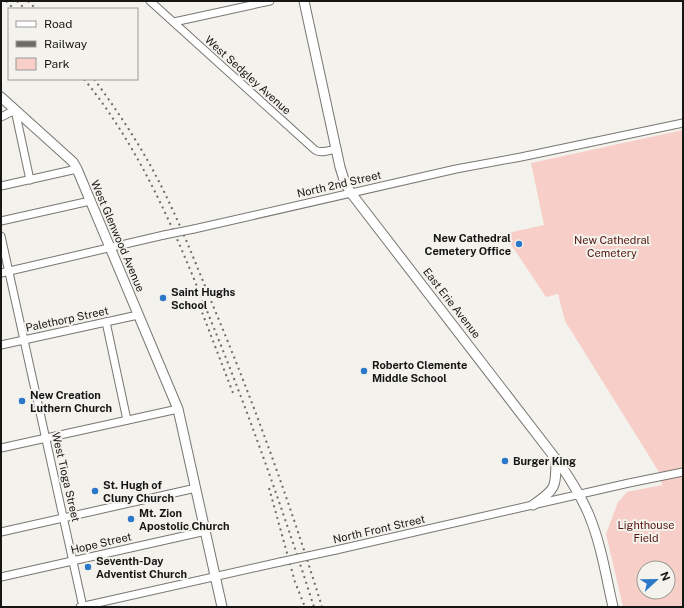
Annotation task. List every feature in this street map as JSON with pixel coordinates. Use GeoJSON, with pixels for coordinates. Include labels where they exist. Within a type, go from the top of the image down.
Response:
{"type":"FeatureCollection","features":[{"type":"Feature","properties":{"kind":"main road","name":"East Erie Avenue"},"geometry":{"type":"LineString","coordinates":[[304,1],[345,183],[556,459],[580,495],[589,515],[598,544],[612,607]]}},
{"type":"Feature","properties":{"kind":"main road","name":"West Glenwood Avenue"},"geometry":{"type":"LineString","coordinates":[[1,97],[73,162],[77,170],[178,408],[222,607]]}},
{"type":"Feature","properties":{"kind":"main road"},"geometry":{"type":"LineString","coordinates":[[533,505],[549,494],[554,488],[556,480],[556,459]]}},
{"type":"Feature","properties":{"kind":"street","name":"West Sedgley Avenue"},"geometry":{"type":"LineString","coordinates":[[150,1],[315,150],[321,152],[337,149]]}},
{"type":"Feature","properties":{"kind":"street"},"geometry":{"type":"LineString","coordinates":[[174,22],[270,1]]}},
{"type":"Feature","properties":{"kind":"street"},"geometry":{"type":"LineString","coordinates":[[1,117],[15,110],[30,180]]}},
{"type":"Feature","properties":{"kind":"street","name":"North 2nd Street"},"geometry":{"type":"LineString","coordinates":[[1,274],[456,168],[521,157],[683,123]]}},
{"type":"Feature","properties":{"kind":"street"},"geometry":{"type":"LineString","coordinates":[[1,186],[77,170]]}},
{"type":"Feature","properties":{"kind":"street"},"geometry":{"type":"LineString","coordinates":[[1,221],[90,201]]}},
{"type":"Feature","properties":{"kind":"street","name":"West Tioga Street"},"geometry":{"type":"LineString","coordinates":[[1,236],[82,607]]}},
{"type":"Feature","properties":{"kind":"street","name":"Palethorp Street"},"geometry":{"type":"LineString","coordinates":[[1,345],[138,315]]}},
{"type":"Feature","properties":{"kind":"street"},"geometry":{"type":"LineString","coordinates":[[106,322],[127,420]]}},
{"type":"Feature","properties":{"kind":"street"},"geometry":{"type":"LineString","coordinates":[[1,448],[178,408]]}},
{"type":"Feature","properties":{"kind":"street","name":"North Front Street"},"geometry":{"type":"LineString","coordinates":[[82,607],[683,472]]}},
{"type":"Feature","properties":{"kind":"street"},"geometry":{"type":"LineString","coordinates":[[1,532],[196,488]]}},
{"type":"Feature","properties":{"kind":"street","name":"Hope Street"},"geometry":{"type":"LineString","coordinates":[[1,577],[206,531]]}},
{"type":"Feature","properties":{"kind":"green space","name":"New Cathedral Cemetery"},"geometry":{"type":"Polygon","coordinates":[[[683,130],[683,607],[623,607],[606,534],[618,502],[627,492],[662,485],[659,472],[565,321],[558,294],[546,297],[504,234],[544,225],[531,163],[683,130]]]}},
{"type":"Feature","properties":{"kind":"railway"},"geometry":{"type":"LineString","coordinates":[[6,1],[13,8]]}},
{"type":"Feature","properties":{"kind":"railway"},"geometry":{"type":"LineString","coordinates":[[17,1],[24,8]]}},
{"type":"Feature","properties":{"kind":"railway"},"geometry":{"type":"LineString","coordinates":[[28,1],[35,8]]}},
{"type":"Feature","properties":{"kind":"railway"},"geometry":{"type":"LineString","coordinates":[[85,80],[104,105],[139,161],[182,250],[222,347],[250,421],[277,495],[314,607]]}},
{"type":"Feature","properties":{"kind":"railway"},"geometry":{"type":"LineString","coordinates":[[95,80],[115,108],[143,153],[160,184],[180,227],[258,419],[298,531],[322,607]]}},
{"type":"Feature","properties":{"kind":"railway"},"geometry":{"type":"LineString","coordinates":[[200,307],[233,393]]}},
{"type":"Feature","properties":{"kind":"railway"},"geometry":{"type":"LineString","coordinates":[[269,488],[295,582],[305,607]]}},
{"type":"Feature","properties":{"kind":"place","name":"New Cathedral Cemetery Office"},"geometry":{"type":"Point","coordinates":[519,244]}},
{"type":"Feature","properties":{"kind":"place","name":"Saint Hughs School"},"geometry":{"type":"Point","coordinates":[163,298]}},
{"type":"Feature","properties":{"kind":"place","name":"Roberto Clemente Middle School"},"geometry":{"type":"Point","coordinates":[364,371]}},
{"type":"Feature","properties":{"kind":"place","name":"New Creation Luthern Church"},"geometry":{"type":"Point","coordinates":[22,401]}},
{"type":"Feature","properties":{"kind":"place","name":"Burger King"},"geometry":{"type":"Point","coordinates":[505,461]}},
{"type":"Feature","properties":{"kind":"place","name":"St. Hugh of Cluny Church"},"geometry":{"type":"Point","coordinates":[95,491]}},
{"type":"Feature","properties":{"kind":"place","name":"Mt. Zion Apostolic Church"},"geometry":{"type":"Point","coordinates":[131,519]}},
{"type":"Feature","properties":{"kind":"place","name":"Seventh-Day Adventist Church"},"geometry":{"type":"Point","coordinates":[88,567]}},
{"type":"Feature","properties":{"kind":"park label","name":"Lighthouse Field"},"geometry":{"type":"Point","coordinates":[646,531]}}]}
